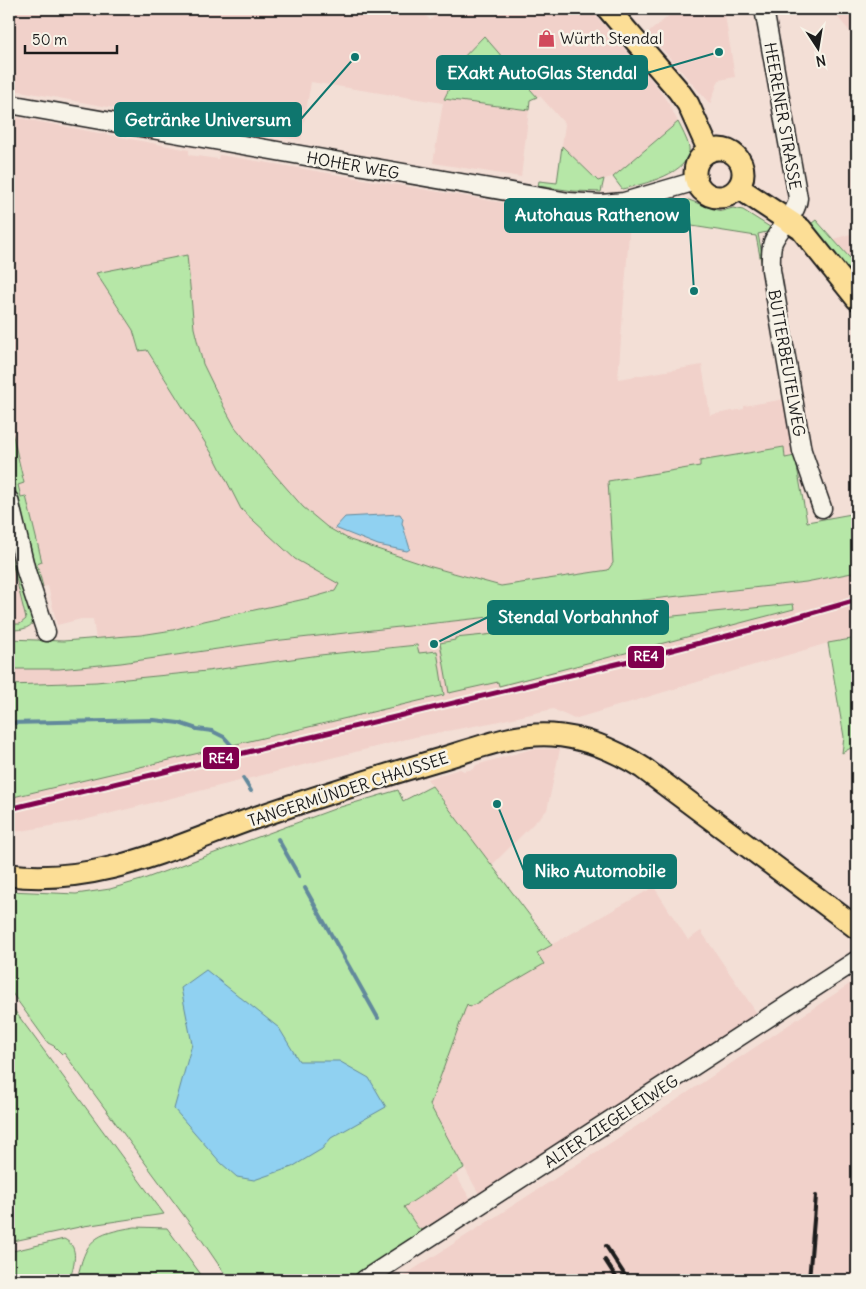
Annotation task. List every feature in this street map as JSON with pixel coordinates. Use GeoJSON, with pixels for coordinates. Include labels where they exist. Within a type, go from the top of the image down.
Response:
{"type":"FeatureCollection","features":[{"type":"Feature","properties":{"kind":"main road"},"geometry":{"type":"LineString","coordinates":[[608,9],[688,104],[709,151]]}},
{"type":"Feature","properties":{"kind":"main road"},"geometry":{"type":"LineString","coordinates":[[723,149],[730,152],[740,161],[744,174],[739,188],[729,196],[715,198],[703,192],[696,181],[698,160],[709,151],[723,149]]}},
{"type":"Feature","properties":{"kind":"main road","name":"HEERENER STRASSE"},"geometry":{"type":"LineString","coordinates":[[739,188],[806,235],[857,298]]}},
{"type":"Feature","properties":{"kind":"main road","name":"TANGERMÜNDER CHAUSSEE"},"geometry":{"type":"LineString","coordinates":[[9,875],[35,877],[65,876],[120,866],[342,789],[500,742],[549,734],[572,737],[624,756],[643,768],[857,928]]}},
{"type":"Feature","properties":{"kind":"street","name":"HEERENER STRASSE"},"geometry":{"type":"LineString","coordinates":[[764,9],[798,198],[794,213],[787,220]]}},
{"type":"Feature","properties":{"kind":"street","name":"HOHER WEG"},"geometry":{"type":"LineString","coordinates":[[9,104],[569,202],[611,204],[624,202],[696,181]]}},
{"type":"Feature","properties":{"kind":"street","name":"BUTTERBEUTELWEG"},"geometry":{"type":"LineString","coordinates":[[787,220],[773,244],[771,270],[802,451],[822,508]]}},
{"type":"Feature","properties":{"kind":"street"},"geometry":{"type":"LineString","coordinates":[[9,500],[26,571],[46,632]]}},
{"type":"Feature","properties":{"kind":"street","name":"ALTER ZIEGELEIWEG"},"geometry":{"type":"LineString","coordinates":[[364,1280],[857,960]]}},
{"type":"Feature","properties":{"kind":"shaded area"},"geometry":{"type":"Polygon","coordinates":[[[9,9],[420,9],[430,20],[444,9],[590,9],[654,83],[669,104],[678,122],[615,176],[598,181],[562,146],[565,124],[540,96],[537,97],[484,36],[458,63],[444,99],[529,110],[521,177],[433,163],[443,103],[311,82],[301,140],[263,135],[9,89],[9,9]]]}},
{"type":"Feature","properties":{"kind":"shaded area"},"geometry":{"type":"Polygon","coordinates":[[[677,9],[724,9],[735,77],[719,80],[710,104],[648,33],[677,9]]]}},
{"type":"Feature","properties":{"kind":"shaded area"},"geometry":{"type":"Polygon","coordinates":[[[831,9],[857,9],[857,40],[831,9]]]}},
{"type":"Feature","properties":{"kind":"shaded area"},"geometry":{"type":"Polygon","coordinates":[[[9,116],[189,150],[189,155],[218,159],[219,155],[546,210],[630,220],[618,379],[702,365],[710,415],[744,409],[744,406],[785,399],[795,456],[785,458],[783,447],[700,461],[700,466],[608,481],[613,564],[609,570],[501,586],[428,566],[350,540],[327,527],[303,507],[235,427],[203,364],[194,328],[187,255],[96,273],[133,330],[139,351],[146,350],[216,460],[241,509],[295,559],[339,584],[335,591],[314,597],[204,621],[173,630],[141,635],[96,640],[93,619],[81,619],[57,625],[48,586],[43,587],[37,564],[42,562],[26,496],[21,497],[18,485],[24,483],[9,419],[9,116]]]}},
{"type":"Feature","properties":{"kind":"shaded area"},"geometry":{"type":"Polygon","coordinates":[[[857,232],[857,266],[834,239],[857,232]]]}},
{"type":"Feature","properties":{"kind":"shaded area"},"geometry":{"type":"Polygon","coordinates":[[[9,549],[26,619],[20,624],[9,624],[9,549]]]}},
{"type":"Feature","properties":{"kind":"shaded area"},"geometry":{"type":"Polygon","coordinates":[[[857,572],[857,638],[828,643],[574,719],[553,709],[415,737],[80,821],[9,833],[9,798],[190,754],[418,653],[417,645],[320,655],[207,671],[96,682],[9,685],[9,669],[59,669],[121,663],[273,641],[806,582],[857,572]]]}},
{"type":"Feature","properties":{"kind":"shaded area"},"geometry":{"type":"Polygon","coordinates":[[[532,749],[560,749],[547,810],[492,865],[427,779],[460,769],[464,771],[474,769],[476,765],[532,749]]]}},
{"type":"Feature","properties":{"kind":"shaded area"},"geometry":{"type":"Polygon","coordinates":[[[654,887],[688,940],[701,931],[758,1015],[479,1194],[430,1105],[467,1003],[470,1007],[544,963],[537,953],[654,887]]]}},
{"type":"Feature","properties":{"kind":"shaded area"},"geometry":{"type":"Polygon","coordinates":[[[857,979],[857,1280],[397,1280],[657,1113],[857,979]]]}},
{"type":"Feature","properties":{"kind":"shaded area"},"geometry":{"type":"Polygon","coordinates":[[[455,1174],[471,1200],[422,1230],[418,1228],[404,1207],[455,1174]]]}},
{"type":"Feature","properties":{"kind":"green space"},"geometry":{"type":"Polygon","coordinates":[[[484,36],[537,97],[530,100],[529,110],[444,99],[458,63],[484,36]]]}},
{"type":"Feature","properties":{"kind":"green space"},"geometry":{"type":"Polygon","coordinates":[[[678,122],[689,147],[688,156],[683,164],[675,171],[653,181],[622,189],[613,177],[678,122]]]}},
{"type":"Feature","properties":{"kind":"green space"},"geometry":{"type":"Polygon","coordinates":[[[562,146],[598,181],[604,179],[601,192],[574,191],[538,186],[539,181],[557,183],[562,146]]]}},
{"type":"Feature","properties":{"kind":"green space"},"geometry":{"type":"Polygon","coordinates":[[[689,200],[722,211],[733,208],[743,210],[773,229],[758,234],[762,254],[768,253],[772,318],[756,236],[660,221],[660,205],[689,200]]]}},
{"type":"Feature","properties":{"kind":"green space"},"geometry":{"type":"Polygon","coordinates":[[[816,220],[857,266],[857,286],[808,226],[816,220]]]}},
{"type":"Feature","properties":{"kind":"green space"},"geometry":{"type":"Polygon","coordinates":[[[187,255],[194,328],[203,364],[235,427],[303,507],[327,527],[350,540],[428,566],[501,586],[608,570],[613,563],[608,481],[700,466],[700,461],[784,447],[785,458],[795,456],[807,522],[857,513],[857,572],[806,582],[273,641],[121,663],[59,669],[9,669],[9,639],[63,641],[141,635],[173,630],[204,621],[314,597],[335,591],[339,584],[295,559],[241,509],[216,460],[147,350],[139,351],[133,330],[96,273],[187,255]]]}},
{"type":"Feature","properties":{"kind":"green space"},"geometry":{"type":"Polygon","coordinates":[[[9,419],[24,483],[18,485],[21,497],[26,496],[42,562],[37,564],[43,587],[39,589],[21,506],[9,470],[9,419]]]}},
{"type":"Feature","properties":{"kind":"green space"},"geometry":{"type":"Polygon","coordinates":[[[11,558],[34,621],[26,628],[20,630],[9,630],[9,624],[20,624],[26,619],[11,558]]]}},
{"type":"Feature","properties":{"kind":"green space"},"geometry":{"type":"Polygon","coordinates":[[[793,604],[794,609],[499,686],[498,682],[449,693],[440,643],[455,640],[455,638],[793,604]]]}},
{"type":"Feature","properties":{"kind":"green space"},"geometry":{"type":"Polygon","coordinates":[[[857,638],[857,749],[856,745],[842,753],[844,737],[828,643],[857,638]]]}},
{"type":"Feature","properties":{"kind":"green space"},"geometry":{"type":"Polygon","coordinates":[[[417,645],[419,653],[437,651],[444,695],[9,798],[9,685],[96,682],[207,671],[320,655],[417,645]]]}},
{"type":"Feature","properties":{"kind":"green space"},"geometry":{"type":"Polygon","coordinates":[[[432,786],[552,945],[537,953],[544,964],[470,1007],[467,1004],[430,1105],[464,1168],[404,1207],[418,1228],[422,1230],[471,1200],[470,1203],[354,1280],[229,1280],[199,1236],[64,1053],[62,1054],[48,1043],[9,989],[9,891],[76,894],[110,889],[141,880],[337,808],[398,790],[403,801],[432,786]]]}},
{"type":"Feature","properties":{"kind":"green space"},"geometry":{"type":"Polygon","coordinates":[[[9,1003],[164,1214],[84,1226],[9,1242],[9,1003]]]}},
{"type":"Feature","properties":{"kind":"green space"},"geometry":{"type":"Polygon","coordinates":[[[135,1227],[167,1228],[205,1280],[77,1280],[84,1255],[94,1241],[109,1232],[135,1227]]]}},
{"type":"Feature","properties":{"kind":"green space"},"geometry":{"type":"Polygon","coordinates":[[[64,1239],[73,1247],[74,1252],[74,1263],[70,1280],[11,1280],[9,1278],[9,1252],[64,1239]]]}},
{"type":"Feature","properties":{"kind":"water"},"geometry":{"type":"Polygon","coordinates":[[[400,514],[403,519],[402,523],[410,549],[407,551],[378,545],[335,528],[345,517],[400,514]]]}},
{"type":"Feature","properties":{"kind":"water"},"geometry":{"type":"Polygon","coordinates":[[[206,970],[279,1028],[299,1061],[339,1061],[369,1078],[386,1107],[331,1138],[322,1149],[292,1167],[254,1180],[237,1177],[221,1163],[174,1109],[192,1044],[181,988],[206,970]]]}},
{"type":"Feature","properties":{"kind":"waterway"},"geometry":{"type":"LineString","coordinates":[[9,723],[154,720],[179,723],[197,729],[212,731],[224,737],[233,747]]}},
{"type":"Feature","properties":{"kind":"waterway"},"geometry":{"type":"LineString","coordinates":[[243,778],[251,791]]}},
{"type":"Feature","properties":{"kind":"waterway"},"geometry":{"type":"LineString","coordinates":[[278,839],[299,876]]}},
{"type":"Feature","properties":{"kind":"waterway"},"geometry":{"type":"LineString","coordinates":[[305,888],[378,1018]]}},
{"type":"Feature","properties":{"kind":"railway"},"geometry":{"type":"LineString","coordinates":[[809,1280],[816,1196]]}},
{"type":"Feature","properties":{"kind":"railway"},"geometry":{"type":"LineString","coordinates":[[606,1246],[628,1280]]}},
{"type":"Feature","properties":{"kind":"railway"},"geometry":{"type":"LineString","coordinates":[[605,1260],[618,1280]]}},
{"type":"Feature","properties":{"kind":"transit line","name":"RE4"},"geometry":{"type":"LineString","coordinates":[[9,809],[629,661],[766,626],[857,600]]}},
{"type":"Feature","properties":{"kind":"place","name":"Würth Stendal"},"geometry":{"type":"Point","coordinates":[546,38]}},
{"type":"Feature","properties":{"kind":"place","name":"EXakt AutoGlas Stendal"},"geometry":{"type":"Point","coordinates":[719,52]}},
{"type":"Feature","properties":{"kind":"place","name":"Getränke Universum"},"geometry":{"type":"Point","coordinates":[355,57]}},
{"type":"Feature","properties":{"kind":"place","name":"Autohaus Rathenow"},"geometry":{"type":"Point","coordinates":[694,291]}},
{"type":"Feature","properties":{"kind":"place","name":"Stendal Vorbahnhof"},"geometry":{"type":"Point","coordinates":[434,644]}},
{"type":"Feature","properties":{"kind":"place","name":"Niko Automobile"},"geometry":{"type":"Point","coordinates":[497,804]}}]}
